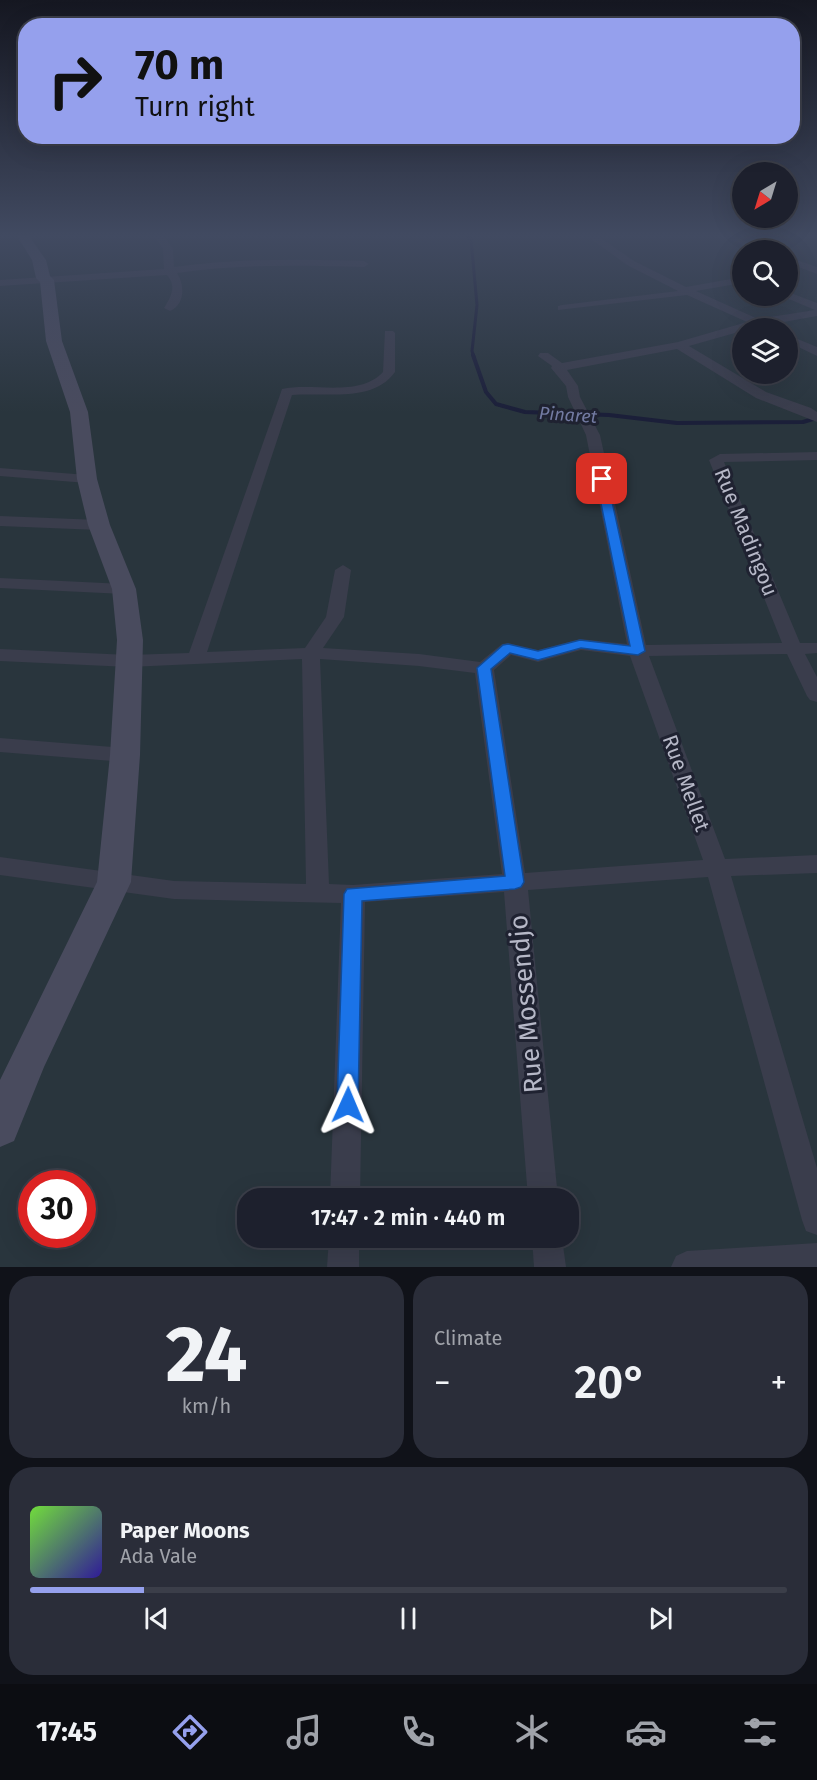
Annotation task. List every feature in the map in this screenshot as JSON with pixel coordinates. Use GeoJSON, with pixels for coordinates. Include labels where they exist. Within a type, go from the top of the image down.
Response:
{"type":"FeatureCollection","features":[{"type":"Feature","properties":{"kind":"main road"},"geometry":{"type":"LineString","coordinates":[[0,1128],[25,1066],[114,882],[125,755],[130,640],[124,589],[99,525],[87,479],[79,412],[54,341],[49,295]]}},
{"type":"Feature","properties":{"kind":"street"},"geometry":{"type":"LineString","coordinates":[[170,308],[178,295]]}},
{"type":"Feature","properties":{"kind":"street"},"geometry":{"type":"LineString","coordinates":[[562,308],[675,295]]}},
{"type":"Feature","properties":{"kind":"street"},"geometry":{"type":"LineString","coordinates":[[697,295],[746,318]]}},
{"type":"Feature","properties":{"kind":"street"},"geometry":{"type":"LineString","coordinates":[[798,299],[817,307]]}},
{"type":"Feature","properties":{"kind":"street"},"geometry":{"type":"LineString","coordinates":[[796,318],[817,313]]}},
{"type":"Feature","properties":{"kind":"street"},"geometry":{"type":"LineString","coordinates":[[196,658],[286,392],[303,389],[366,388],[377,384],[389,372],[389,333]]}},
{"type":"Feature","properties":{"kind":"street"},"geometry":{"type":"LineString","coordinates":[[679,345],[732,333]]}},
{"type":"Feature","properties":{"kind":"street"},"geometry":{"type":"LineString","coordinates":[[798,343],[817,352]]}},
{"type":"Feature","properties":{"kind":"street"},"geometry":{"type":"LineString","coordinates":[[679,345],[760,395],[806,411],[817,418]]}},
{"type":"Feature","properties":{"kind":"street","name":"Rue Mellet"},"geometry":{"type":"LineString","coordinates":[[679,345],[551,362],[572,386],[574,397],[593,435],[638,651],[717,868],[817,1220]]}},
{"type":"Feature","properties":{"kind":"street","name":"Rue Madingou"},"geometry":{"type":"LineString","coordinates":[[817,456],[720,458],[716,460],[793,647],[817,696]]}},
{"type":"Feature","properties":{"kind":"street"},"geometry":{"type":"LineString","coordinates":[[0,472],[87,479]]}},
{"type":"Feature","properties":{"kind":"street"},"geometry":{"type":"LineString","coordinates":[[0,521],[99,525]]}},
{"type":"Feature","properties":{"kind":"street"},"geometry":{"type":"LineString","coordinates":[[318,893],[311,653],[335,617],[343,570]]}},
{"type":"Feature","properties":{"kind":"street"},"geometry":{"type":"LineString","coordinates":[[0,583],[124,589]]}},
{"type":"Feature","properties":{"kind":"street"},"geometry":{"type":"LineString","coordinates":[[0,655],[129,661],[311,653],[419,660],[484,668],[508,648],[538,656],[580,644],[638,651],[817,648]]}},
{"type":"Feature","properties":{"kind":"street","name":"Rue Mossendjo"},"geometry":{"type":"LineString","coordinates":[[484,668],[515,882],[542,1188]]}},
{"type":"Feature","properties":{"kind":"street"},"geometry":{"type":"LineString","coordinates":[[0,745],[125,755]]}},
{"type":"Feature","properties":{"kind":"street"},"geometry":{"type":"LineString","coordinates":[[0,866],[174,890],[353,894],[717,868],[817,864]]}},
{"type":"Feature","properties":{"kind":"street"},"geometry":{"type":"LineString","coordinates":[[345,1188],[353,894]]}},
{"type":"Feature","properties":{"kind":"street"},"geometry":{"type":"LineString","coordinates":[[343,1267],[344,1248]]}},
{"type":"Feature","properties":{"kind":"street"},"geometry":{"type":"LineString","coordinates":[[548,1248],[550,1267]]}},
{"type":"Feature","properties":{"kind":"street"},"geometry":{"type":"LineString","coordinates":[[687,1267],[817,1260]]}},
{"type":"Feature","properties":{"kind":"shaded area"},"geometry":{"type":"Polygon","coordinates":[[[0,295],[732,295],[732,306],[798,306],[798,295],[817,295],[817,1267],[0,1267],[0,295]]]}},
{"type":"Feature","properties":{"kind":"waterway","name":"Pinaret"},"geometry":{"type":"LineString","coordinates":[[474,357],[472,351],[476,295]]}},
{"type":"Feature","properties":{"kind":"waterway","name":"Pinaret"},"geometry":{"type":"LineString","coordinates":[[473,355],[486,392],[496,404],[525,412],[609,415],[677,423],[803,422],[817,418]]}},
{"type":"Feature","properties":{"kind":"route"},"geometry":{"type":"LineString","coordinates":[[348,1105],[353,894],[515,882],[484,668],[508,648],[538,656],[580,644],[638,651],[602,479]]}}]}
